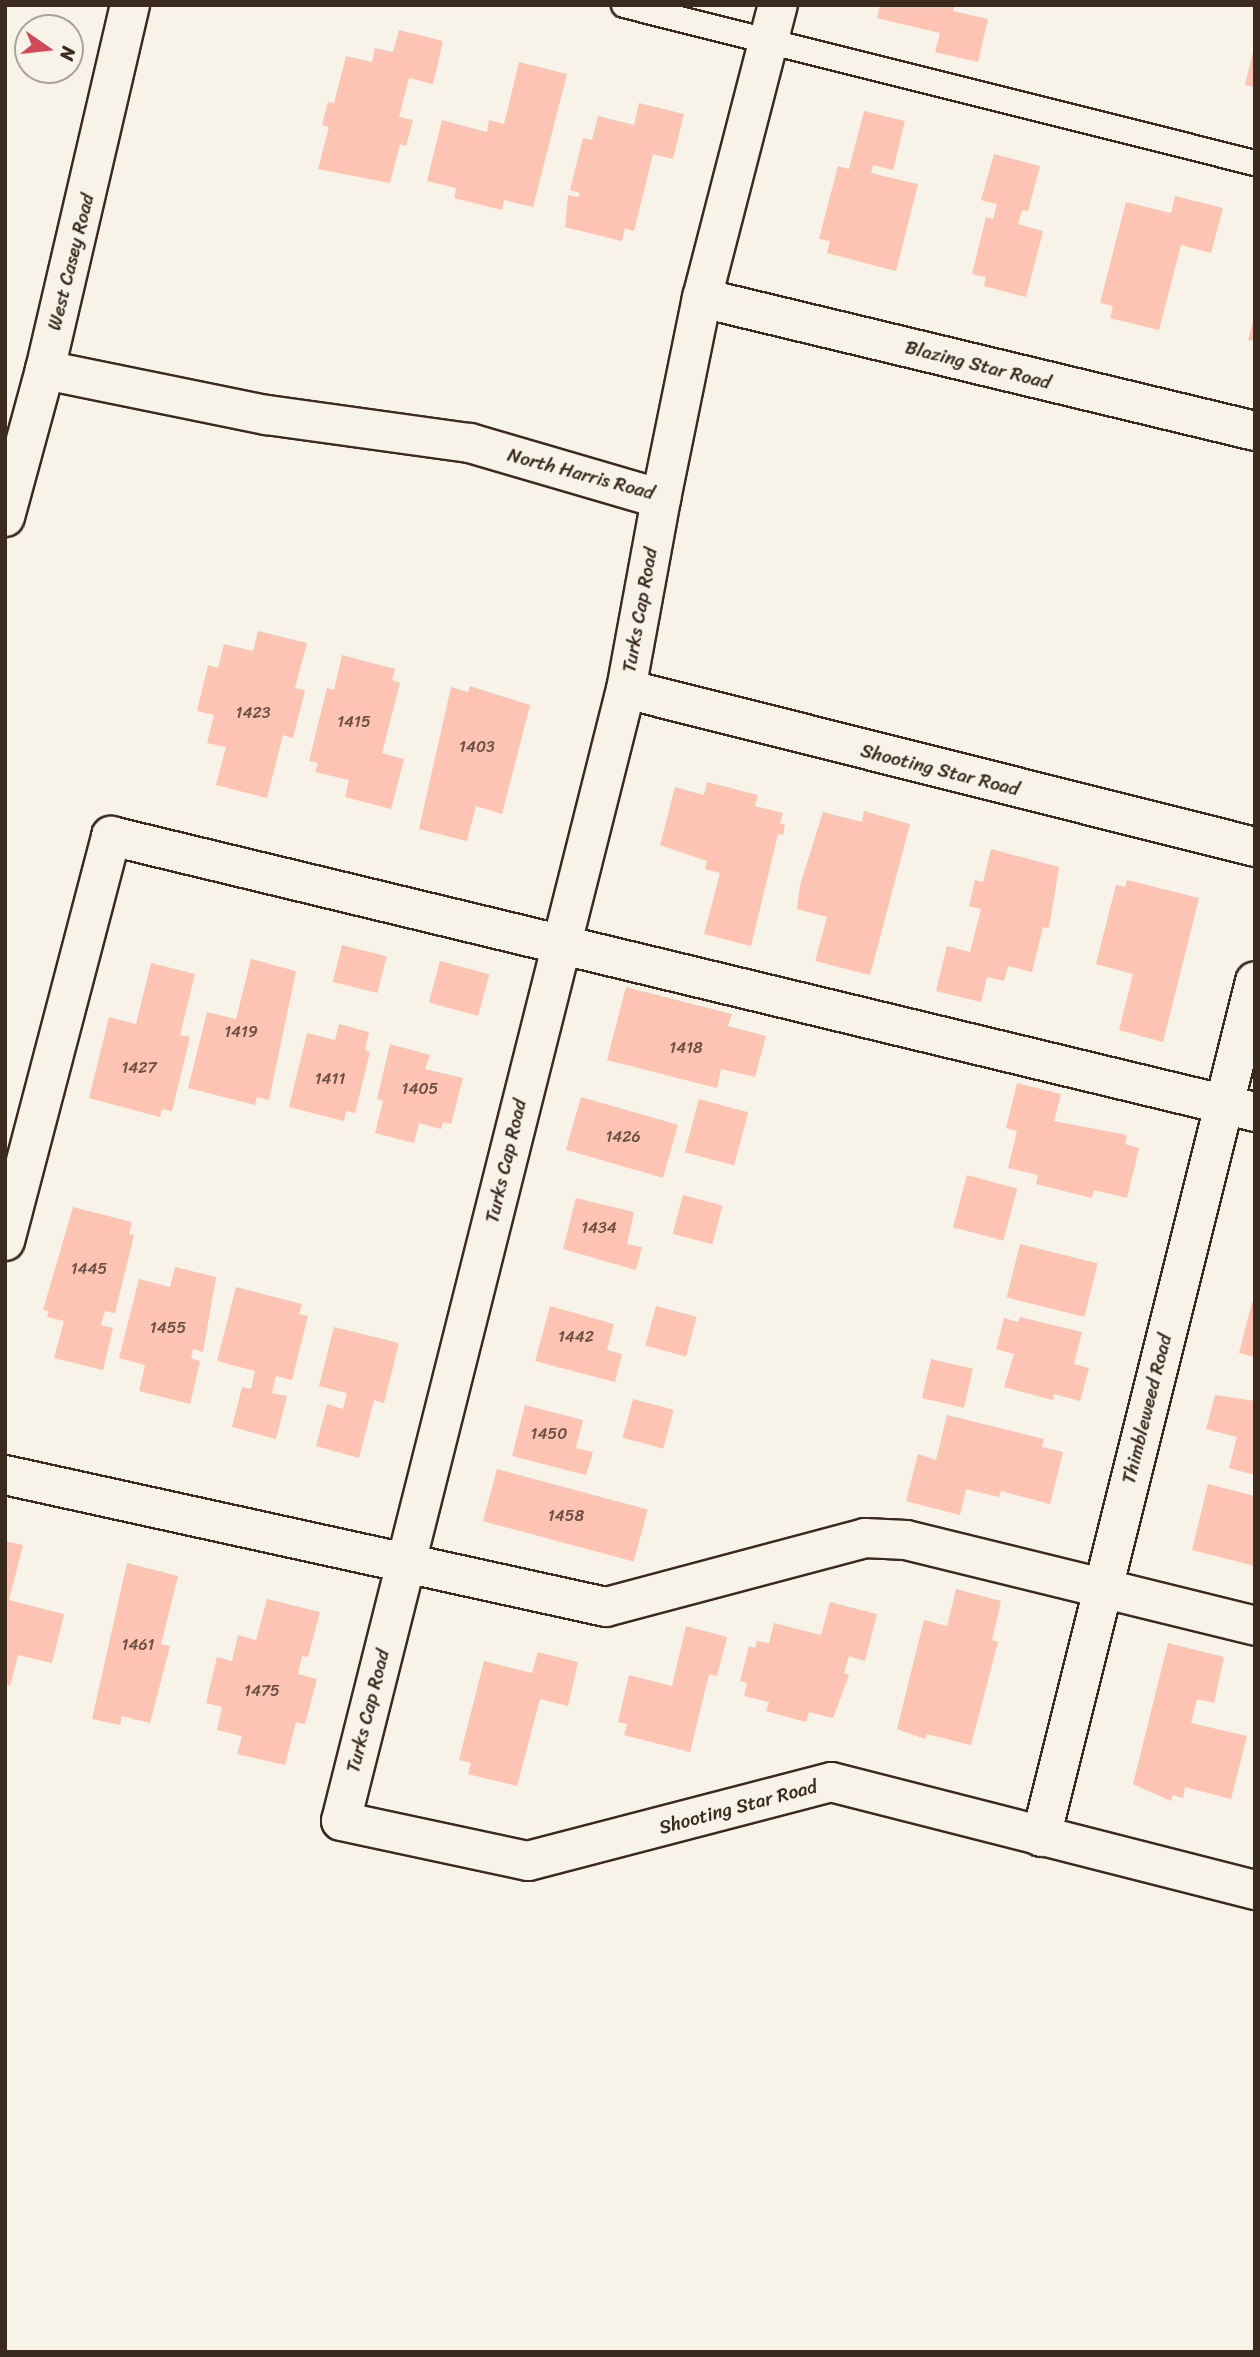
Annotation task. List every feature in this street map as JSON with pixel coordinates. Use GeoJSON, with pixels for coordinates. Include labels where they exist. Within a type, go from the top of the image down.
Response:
{"type":"FeatureCollection","features":[{"type":"Feature","properties":{"kind":"street","name":"West Casey Road"},"geometry":{"type":"LineString","coordinates":[[5,517],[45,370],[130,5]]}},
{"type":"Feature","properties":{"kind":"street","name":"North Harris Road"},"geometry":{"type":"LineString","coordinates":[[45,370],[267,415],[470,443],[661,499],[702,298],[774,23]]}},
{"type":"Feature","properties":{"kind":"street","name":"Blazing Star Road"},"geometry":{"type":"LineString","coordinates":[[702,298],[1255,432]]}},
{"type":"Feature","properties":{"kind":"street","name":"Turks Cap Road"},"geometry":{"type":"LineString","coordinates":[[341,1821],[559,941],[625,689],[661,499]]}},
{"type":"Feature","properties":{"kind":"street","name":"Shooting Star Road"},"geometry":{"type":"LineString","coordinates":[[625,689],[1255,847]]}},
{"type":"Feature","properties":{"kind":"street"},"geometry":{"type":"LineString","coordinates":[[5,1241],[111,836],[559,941],[1239,1108]]}},
{"type":"Feature","properties":{"kind":"street","name":"Thimbleweed Road"},"geometry":{"type":"LineString","coordinates":[[1041,1837],[1103,1587],[1239,1108],[1255,981]]}},
{"type":"Feature","properties":{"kind":"street"},"geometry":{"type":"LineString","coordinates":[[5,1475],[606,1607],[865,1538],[906,1540],[1255,1626]]}},
{"type":"Feature","properties":{"kind":"street","name":"Shooting Star Road"},"geometry":{"type":"LineString","coordinates":[[341,1821],[528,1861],[831,1782],[1255,1890]]}},
{"type":"Feature","properties":{"kind":"lane"},"geometry":{"type":"LineString","coordinates":[[624,5],[774,23],[1255,163]]}},
{"type":"Feature","properties":{"kind":"building"},"geometry":{"type":"Polygon","coordinates":[[[880,5],[955,5],[953,11],[988,19],[978,62],[935,52],[940,33],[877,18],[880,5]]]}},
{"type":"Feature","properties":{"kind":"building"},"geometry":{"type":"Polygon","coordinates":[[[399,30],[443,41],[433,84],[409,78],[399,117],[413,120],[406,146],[400,144],[390,183],[318,169],[329,127],[322,125],[328,102],[334,103],[346,56],[372,62],[375,48],[393,52],[399,30]]]}},
{"type":"Feature","properties":{"kind":"building"},"geometry":{"type":"Polygon","coordinates":[[[1255,48],[1255,87],[1245,85],[1255,48]]]}},
{"type":"Feature","properties":{"kind":"building"},"geometry":{"type":"Polygon","coordinates":[[[519,62],[567,74],[533,207],[504,200],[502,210],[454,198],[456,188],[427,181],[442,120],[487,132],[489,120],[504,124],[519,62]]]}},
{"type":"Feature","properties":{"kind":"building"},"geometry":{"type":"Polygon","coordinates":[[[639,103],[684,114],[673,159],[653,154],[634,231],[625,228],[622,241],[565,227],[568,195],[578,197],[580,193],[570,190],[583,138],[592,140],[598,116],[634,125],[639,103]]]}},
{"type":"Feature","properties":{"kind":"building"},"geometry":{"type":"Polygon","coordinates":[[[864,111],[905,121],[893,170],[873,165],[871,173],[918,184],[896,271],[827,253],[830,241],[819,239],[838,166],[849,169],[864,111]]]}},
{"type":"Feature","properties":{"kind":"building"},"geometry":{"type":"Polygon","coordinates":[[[994,154],[1040,166],[1028,211],[1022,210],[1018,224],[1043,231],[1026,297],[984,286],[986,277],[972,274],[986,217],[993,219],[997,204],[981,200],[994,154]]]}},
{"type":"Feature","properties":{"kind":"building"},"geometry":{"type":"Polygon","coordinates":[[[1175,196],[1223,208],[1211,253],[1181,245],[1159,330],[1110,318],[1113,306],[1100,303],[1126,202],[1171,213],[1175,196]]]}},
{"type":"Feature","properties":{"kind":"building"},"geometry":{"type":"Polygon","coordinates":[[[1255,318],[1255,341],[1248,340],[1255,318]]]}},
{"type":"Feature","properties":{"kind":"building"},"geometry":{"type":"Polygon","coordinates":[[[258,631],[307,643],[295,688],[305,690],[293,738],[283,735],[267,798],[216,785],[226,747],[207,743],[214,715],[197,711],[208,665],[218,668],[224,644],[253,651],[258,631]]]}},
{"type":"Feature","properties":{"kind":"building"},"geometry":{"type":"Polygon","coordinates":[[[342,655],[395,669],[392,680],[400,683],[382,753],[404,759],[391,809],[345,797],[349,780],[315,772],[318,763],[309,761],[327,688],[334,690],[342,655]]]}},
{"type":"Feature","properties":{"kind":"building"},"geometry":{"type":"Polygon","coordinates":[[[470,686],[530,705],[502,814],[476,806],[467,841],[419,829],[451,687],[468,692],[470,686]]]}},
{"type":"Feature","properties":{"kind":"building"},"geometry":{"type":"Polygon","coordinates":[[[707,782],[758,795],[755,806],[783,813],[780,823],[785,825],[783,835],[778,834],[751,946],[704,934],[720,873],[705,869],[707,861],[660,845],[675,787],[704,795],[707,782]]]}},
{"type":"Feature","properties":{"kind":"building"},"geometry":{"type":"Polygon","coordinates":[[[864,811],[910,824],[870,975],[815,961],[827,917],[797,909],[800,885],[823,812],[862,822],[864,811]]]}},
{"type":"Feature","properties":{"kind":"building"},"geometry":{"type":"Polygon","coordinates":[[[991,849],[1059,867],[1049,928],[1043,927],[1032,972],[1008,966],[1004,981],[987,977],[981,1002],[936,991],[947,946],[970,952],[981,909],[969,906],[975,880],[983,882],[991,849]]]}},
{"type":"Feature","properties":{"kind":"building"},"geometry":{"type":"Polygon","coordinates":[[[1127,880],[1199,898],[1163,1042],[1119,1030],[1133,974],[1096,964],[1116,885],[1125,887],[1127,880]]]}},
{"type":"Feature","properties":{"kind":"building"},"geometry":{"type":"Polygon","coordinates":[[[342,945],[387,956],[377,993],[333,982],[342,945]]]}},
{"type":"Feature","properties":{"kind":"building"},"geometry":{"type":"Polygon","coordinates":[[[251,959],[296,971],[269,1100],[257,1097],[255,1105],[188,1088],[207,1012],[236,1019],[251,959]]]}},
{"type":"Feature","properties":{"kind":"building"},"geometry":{"type":"Polygon","coordinates":[[[440,961],[489,974],[478,1016],[429,1003],[440,961]]]}},
{"type":"Feature","properties":{"kind":"building"},"geometry":{"type":"Polygon","coordinates":[[[151,963],[195,974],[180,1035],[190,1037],[172,1111],[162,1109],[160,1117],[89,1098],[109,1017],[136,1024],[151,963]]]}},
{"type":"Feature","properties":{"kind":"building"},"geometry":{"type":"Polygon","coordinates":[[[626,987],[732,1014],[728,1026],[766,1036],[755,1077],[721,1069],[717,1088],[607,1060],[626,987]]]}},
{"type":"Feature","properties":{"kind":"building"},"geometry":{"type":"Polygon","coordinates":[[[339,1024],[369,1032],[365,1050],[370,1052],[355,1113],[346,1111],[344,1121],[289,1107],[307,1033],[335,1040],[339,1024]]]}},
{"type":"Feature","properties":{"kind":"building"},"geometry":{"type":"Polygon","coordinates":[[[390,1044],[430,1055],[425,1069],[463,1078],[451,1124],[443,1122],[441,1129],[419,1123],[414,1143],[375,1133],[383,1101],[377,1099],[390,1044]]]}},
{"type":"Feature","properties":{"kind":"building"},"geometry":{"type":"Polygon","coordinates":[[[1017,1083],[1061,1094],[1054,1121],[1127,1135],[1125,1144],[1139,1148],[1127,1198],[1094,1190],[1092,1198],[1036,1184],[1038,1175],[1008,1168],[1017,1131],[1006,1128],[1017,1083]]]}},
{"type":"Feature","properties":{"kind":"building"},"geometry":{"type":"Polygon","coordinates":[[[581,1097],[678,1125],[663,1178],[566,1150],[581,1097]]]}},
{"type":"Feature","properties":{"kind":"building"},"geometry":{"type":"Polygon","coordinates":[[[699,1099],[748,1112],[734,1165],[685,1152],[699,1099]]]}},
{"type":"Feature","properties":{"kind":"building"},"geometry":{"type":"Polygon","coordinates":[[[967,1175],[1017,1188],[1003,1241],[953,1227],[967,1175]]]}},
{"type":"Feature","properties":{"kind":"building"},"geometry":{"type":"Polygon","coordinates":[[[683,1195],[723,1206],[712,1244],[673,1234],[683,1195]]]}},
{"type":"Feature","properties":{"kind":"building"},"geometry":{"type":"Polygon","coordinates":[[[576,1198],[634,1212],[627,1244],[642,1247],[636,1270],[563,1249],[576,1198]]]}},
{"type":"Feature","properties":{"kind":"building"},"geometry":{"type":"Polygon","coordinates":[[[73,1207],[132,1222],[129,1234],[134,1235],[115,1313],[105,1311],[101,1325],[113,1328],[103,1370],[54,1358],[64,1321],[47,1317],[49,1311],[43,1310],[73,1207]]]}},
{"type":"Feature","properties":{"kind":"building"},"geometry":{"type":"Polygon","coordinates":[[[1020,1244],[1098,1263],[1084,1317],[1007,1297],[1020,1244]]]}},
{"type":"Feature","properties":{"kind":"building"},"geometry":{"type":"Polygon","coordinates":[[[175,1267],[216,1277],[203,1352],[193,1349],[191,1358],[200,1361],[190,1404],[139,1391],[145,1365],[119,1358],[139,1279],[170,1287],[175,1267]]]}},
{"type":"Feature","properties":{"kind":"building"},"geometry":{"type":"Polygon","coordinates":[[[236,1287],[302,1304],[299,1314],[308,1316],[292,1380],[276,1376],[272,1393],[287,1396],[276,1439],[232,1427],[242,1387],[251,1389],[255,1371],[217,1361],[236,1287]]]}},
{"type":"Feature","properties":{"kind":"building"},"geometry":{"type":"Polygon","coordinates":[[[1252,1302],[1255,1303],[1255,1357],[1239,1353],[1252,1302]]]}},
{"type":"Feature","properties":{"kind":"building"},"geometry":{"type":"Polygon","coordinates":[[[550,1306],[614,1324],[607,1350],[622,1354],[615,1382],[535,1361],[550,1306]]]}},
{"type":"Feature","properties":{"kind":"building"},"geometry":{"type":"Polygon","coordinates":[[[656,1306],[697,1317],[686,1356],[645,1346],[656,1306]]]}},
{"type":"Feature","properties":{"kind":"building"},"geometry":{"type":"Polygon","coordinates":[[[1020,1317],[1082,1332],[1074,1364],[1089,1368],[1080,1401],[1054,1394],[1053,1400],[1004,1387],[1014,1354],[996,1349],[1004,1318],[1018,1322],[1020,1317]]]}},
{"type":"Feature","properties":{"kind":"building"},"geometry":{"type":"Polygon","coordinates":[[[334,1327],[399,1343],[384,1403],[374,1400],[359,1458],[316,1446],[327,1404],[343,1409],[347,1393],[319,1386],[334,1327]]]}},
{"type":"Feature","properties":{"kind":"building"},"geometry":{"type":"Polygon","coordinates":[[[931,1359],[973,1369],[964,1408],[922,1398],[931,1359]]]}},
{"type":"Feature","properties":{"kind":"building"},"geometry":{"type":"Polygon","coordinates":[[[1215,1395],[1255,1401],[1255,1475],[1229,1468],[1237,1437],[1206,1429],[1215,1395]]]}},
{"type":"Feature","properties":{"kind":"building"},"geometry":{"type":"Polygon","coordinates":[[[633,1399],[674,1410],[663,1449],[623,1438],[633,1399]]]}},
{"type":"Feature","properties":{"kind":"building"},"geometry":{"type":"Polygon","coordinates":[[[525,1405],[583,1420],[576,1448],[593,1452],[586,1475],[512,1456],[525,1405]]]}},
{"type":"Feature","properties":{"kind":"building"},"geometry":{"type":"Polygon","coordinates":[[[947,1415],[1044,1439],[1042,1447],[1063,1452],[1050,1504],[1001,1491],[999,1497],[966,1489],[960,1515],[906,1501],[918,1454],[936,1460],[947,1415]]]}},
{"type":"Feature","properties":{"kind":"building"},"geometry":{"type":"Polygon","coordinates":[[[497,1469],[648,1509],[634,1562],[483,1521],[497,1469]]]}},
{"type":"Feature","properties":{"kind":"building"},"geometry":{"type":"Polygon","coordinates":[[[1208,1484],[1255,1496],[1255,1566],[1192,1550],[1208,1484]]]}},
{"type":"Feature","properties":{"kind":"building"},"geometry":{"type":"Polygon","coordinates":[[[5,1541],[23,1545],[9,1600],[64,1614],[52,1663],[18,1655],[10,1686],[5,1684],[5,1541]]]}},
{"type":"Feature","properties":{"kind":"building"},"geometry":{"type":"Polygon","coordinates":[[[127,1563],[178,1576],[161,1644],[170,1646],[150,1723],[122,1716],[120,1725],[92,1719],[127,1563]]]}},
{"type":"Feature","properties":{"kind":"building"},"geometry":{"type":"Polygon","coordinates":[[[956,1589],[1001,1601],[992,1640],[998,1642],[971,1745],[927,1734],[925,1739],[897,1729],[924,1620],[947,1626],[956,1589]]]}},
{"type":"Feature","properties":{"kind":"building"},"geometry":{"type":"Polygon","coordinates":[[[267,1599],[320,1612],[308,1657],[302,1656],[298,1674],[317,1679],[305,1724],[296,1722],[285,1765],[237,1754],[242,1736],[217,1730],[222,1707],[206,1703],[217,1657],[232,1661],[238,1635],[256,1640],[267,1599]]]}},
{"type":"Feature","properties":{"kind":"building"},"geometry":{"type":"Polygon","coordinates":[[[830,1602],[877,1614],[865,1661],[849,1656],[844,1673],[849,1675],[833,1718],[809,1712],[806,1722],[766,1711],[769,1702],[744,1696],[747,1683],[740,1681],[749,1646],[755,1648],[757,1641],[769,1643],[774,1623],[821,1635],[830,1602]]]}},
{"type":"Feature","properties":{"kind":"building"},"geometry":{"type":"Polygon","coordinates":[[[686,1626],[727,1637],[717,1676],[709,1674],[690,1752],[624,1735],[627,1724],[618,1722],[629,1675],[672,1686],[686,1626]]]}},
{"type":"Feature","properties":{"kind":"building"},"geometry":{"type":"Polygon","coordinates":[[[1168,1643],[1224,1657],[1214,1703],[1197,1699],[1191,1723],[1247,1736],[1231,1799],[1185,1787],[1183,1798],[1173,1795],[1171,1801],[1133,1784],[1168,1643]]]}},
{"type":"Feature","properties":{"kind":"building"},"geometry":{"type":"Polygon","coordinates":[[[538,1652],[578,1662],[568,1706],[540,1699],[517,1786],[468,1774],[471,1763],[459,1760],[484,1661],[532,1673],[538,1652]]]}}]}
